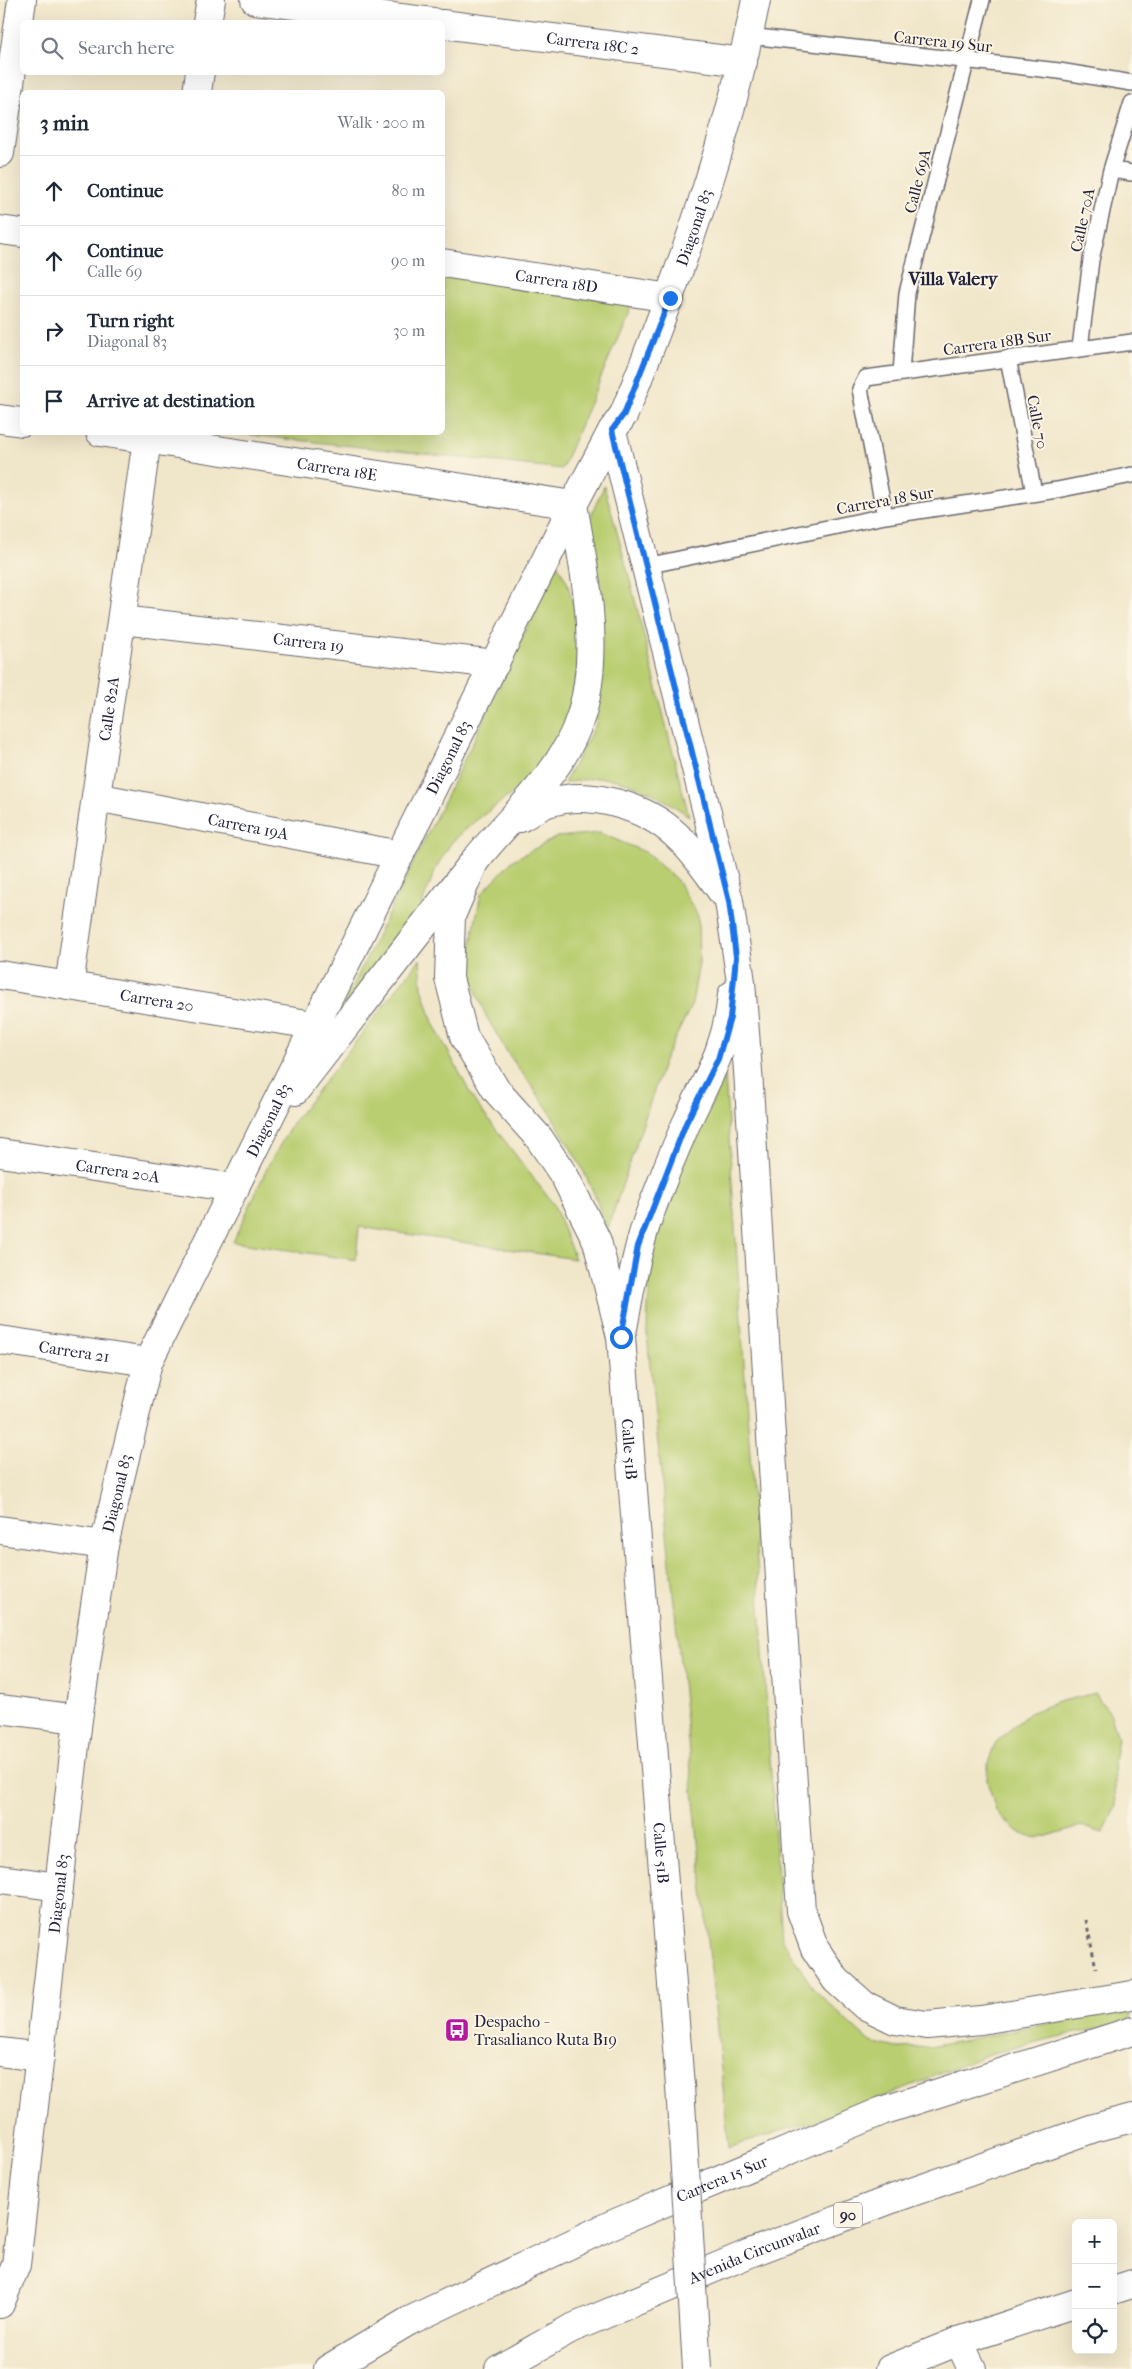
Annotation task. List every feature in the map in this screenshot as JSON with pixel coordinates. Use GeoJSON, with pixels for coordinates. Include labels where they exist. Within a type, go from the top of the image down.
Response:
{"type":"FeatureCollection","features":[{"type":"Feature","properties":{"kind":"main road"},"geometry":{"type":"LineString","coordinates":[[0,153],[22,0]]}},
{"type":"Feature","properties":{"kind":"main road"},"geometry":{"type":"LineString","coordinates":[[207,20],[211,0]]}},
{"type":"Feature","properties":{"kind":"main road"},"geometry":{"type":"LineString","coordinates":[[255,0],[417,20]]}},
{"type":"Feature","properties":{"kind":"main road","name":"Diagonal 83"},"geometry":{"type":"LineString","coordinates":[[0,2304],[16,2265],[78,1719],[104,1545],[148,1362],[573,505],[612,430],[624,414],[670,298],[725,130],[746,49],[756,0]]}},
{"type":"Feature","properties":{"kind":"main road","name":"Carrera 18C 2"},"geometry":{"type":"LineString","coordinates":[[445,24],[746,49]]}},
{"type":"Feature","properties":{"kind":"main road"},"geometry":{"type":"LineString","coordinates":[[197,90],[200,75]]}},
{"type":"Feature","properties":{"kind":"main road"},"geometry":{"type":"LineString","coordinates":[[0,230],[20,233]]}},
{"type":"Feature","properties":{"kind":"main road","name":"Carrera 18D"},"geometry":{"type":"LineString","coordinates":[[445,263],[670,298]]}},
{"type":"Feature","properties":{"kind":"main road"},"geometry":{"type":"LineString","coordinates":[[0,419],[20,422]]}},
{"type":"Feature","properties":{"kind":"main road"},"geometry":{"type":"LineString","coordinates":[[612,430],[729,901],[741,982],[802,1911],[815,1949],[836,1980],[864,2004],[895,2020],[926,2025],[981,2020],[1132,1995]]}},
{"type":"Feature","properties":{"kind":"main road","name":"Carrera 18E"},"geometry":{"type":"LineString","coordinates":[[148,436],[573,505]]}},
{"type":"Feature","properties":{"kind":"main road","name":"Calle 82A"},"geometry":{"type":"LineString","coordinates":[[68,986],[148,436]]}},
{"type":"Feature","properties":{"kind":"main road"},"geometry":{"type":"LineString","coordinates":[[260,1136],[475,860],[558,767],[577,730],[586,696],[591,649],[586,580],[573,505]]}},
{"type":"Feature","properties":{"kind":"main road","name":"Carrera 19"},"geometry":{"type":"LineString","coordinates":[[122,620],[494,664]]}},
{"type":"Feature","properties":{"kind":"main road","name":"Carrera 19A"},"geometry":{"type":"LineString","coordinates":[[96,797],[400,855]]}},
{"type":"Feature","properties":{"kind":"main road"},"geometry":{"type":"LineString","coordinates":[[506,827],[550,802],[580,798],[615,803],[649,816],[676,835],[729,901]]}},
{"type":"Feature","properties":{"kind":"main road"},"geometry":{"type":"LineString","coordinates":[[475,860],[451,916],[448,978],[464,1037],[496,1090],[539,1138],[565,1177],[596,1241],[621,1337]]}},
{"type":"Feature","properties":{"kind":"main road"},"geometry":{"type":"LineString","coordinates":[[621,1337],[638,1246],[686,1123],[718,1059],[730,1018],[736,957]]}},
{"type":"Feature","properties":{"kind":"main road","name":"Carrera 20"},"geometry":{"type":"LineString","coordinates":[[0,975],[314,1025]]}},
{"type":"Feature","properties":{"kind":"main road","name":"Carrera 20A"},"geometry":{"type":"LineString","coordinates":[[0,1152],[235,1188]]}},
{"type":"Feature","properties":{"kind":"main road","name":"Calle 51B"},"geometry":{"type":"LineString","coordinates":[[621,1337],[680,2086],[697,2369]]}},
{"type":"Feature","properties":{"kind":"main road","name":"Carrera 21"},"geometry":{"type":"LineString","coordinates":[[0,1340],[148,1362]]}},
{"type":"Feature","properties":{"kind":"main road"},"geometry":{"type":"LineString","coordinates":[[0,1530],[104,1545]]}},
{"type":"Feature","properties":{"kind":"main road"},"geometry":{"type":"LineString","coordinates":[[0,1708],[78,1719]]}},
{"type":"Feature","properties":{"kind":"main road"},"geometry":{"type":"LineString","coordinates":[[0,1879],[59,1887]]}},
{"type":"Feature","properties":{"kind":"main road","name":"Carrera 15 Sur"},"geometry":{"type":"LineString","coordinates":[[328,2369],[409,2321],[610,2225],[882,2111],[1132,2030]]}},
{"type":"Feature","properties":{"kind":"main road"},"geometry":{"type":"LineString","coordinates":[[0,2052],[40,2057]]}},
{"type":"Feature","properties":{"kind":"main road","name":"Avenida Circunvalar"},"geometry":{"type":"LineString","coordinates":[[498,2369],[570,2330],[750,2253],[892,2198],[1094,2128],[1132,2118]]}},
{"type":"Feature","properties":{"kind":"main road"},"geometry":{"type":"LineString","coordinates":[[1117,2289],[1132,2284]]}},
{"type":"Feature","properties":{"kind":"main road"},"geometry":{"type":"LineString","coordinates":[[890,2369],[959,2341],[1072,2304]]}},
{"type":"Feature","properties":{"kind":"main road"},"geometry":{"type":"LineString","coordinates":[[959,2341],[972,2369]]}},
{"type":"Feature","properties":{"kind":"lane","name":"Calle 69A"},"geometry":{"type":"LineString","coordinates":[[901,373],[907,293],[982,0]]}},
{"type":"Feature","properties":{"kind":"lane","name":"Carrera 19 Sur"},"geometry":{"type":"LineString","coordinates":[[746,49],[966,61],[1058,71],[1132,83]]}},
{"type":"Feature","properties":{"kind":"lane","name":"Calle 70A"},"geometry":{"type":"LineString","coordinates":[[1080,348],[1090,260],[1111,170],[1132,103]]}},
{"type":"Feature","properties":{"kind":"lane"},"geometry":{"type":"LineString","coordinates":[[1111,170],[1132,172]]}},
{"type":"Feature","properties":{"kind":"lane","name":"Carrera 18B Sur"},"geometry":{"type":"LineString","coordinates":[[885,516],[860,389],[866,378],[1132,342]]}},
{"type":"Feature","properties":{"kind":"lane","name":"Calle 70"},"geometry":{"type":"LineString","coordinates":[[1008,358],[1034,493]]}},
{"type":"Feature","properties":{"kind":"lane","name":"Carrera 18 Sur"},"geometry":{"type":"LineString","coordinates":[[646,566],[885,516],[1034,493],[1132,475]]}},
{"type":"Feature","properties":{"kind":"path"},"geometry":{"type":"LineString","coordinates":[[1086,1920],[1102,2001]]}},
{"type":"Feature","properties":{"kind":"green space"},"geometry":{"type":"Polygon","coordinates":[[[445,274],[632,304],[562,469],[251,435],[445,435],[445,274]]]}},
{"type":"Feature","properties":{"kind":"green space"},"geometry":{"type":"Polygon","coordinates":[[[604,486],[627,568],[689,816],[645,790],[621,781],[596,778],[564,783],[596,724],[599,689],[588,541],[592,513],[604,486]]]}},
{"type":"Feature","properties":{"kind":"green space"},"geometry":{"type":"Polygon","coordinates":[[[557,563],[567,582],[577,617],[578,670],[561,739],[542,771],[474,822],[451,843],[436,868],[421,907],[332,1028],[472,744],[557,563]]]}},
{"type":"Feature","properties":{"kind":"green space"},"geometry":{"type":"Polygon","coordinates":[[[600,833],[645,852],[677,880],[698,916],[699,963],[692,1004],[664,1061],[607,1231],[596,1198],[582,1168],[548,1109],[507,1052],[486,1016],[470,977],[472,938],[481,894],[513,860],[557,837],[600,833]]]}},
{"type":"Feature","properties":{"kind":"green space"},"geometry":{"type":"Polygon","coordinates":[[[420,959],[422,987],[433,1023],[475,1102],[554,1205],[575,1259],[359,1227],[356,1260],[233,1242],[269,1164],[294,1121],[420,959]]]}},
{"type":"Feature","properties":{"kind":"green space"},"geometry":{"type":"Polygon","coordinates":[[[725,1076],[782,1940],[813,1988],[851,2025],[870,2042],[897,2048],[930,2047],[1123,2009],[1132,2017],[1127,2022],[989,2054],[838,2115],[729,2148],[647,1335],[652,1261],[663,1216],[678,1175],[725,1076]]]}},
{"type":"Feature","properties":{"kind":"green space"},"geometry":{"type":"Polygon","coordinates":[[[1095,1693],[1111,1715],[1118,1738],[1114,1762],[1116,1807],[1103,1833],[1081,1826],[1037,1839],[1017,1831],[996,1811],[987,1780],[988,1763],[996,1742],[1029,1713],[1058,1702],[1095,1693]]]}},
{"type":"Feature","properties":{"kind":"place","name":"Despacho - Trasalianco Ruta B19"},"geometry":{"type":"Point","coordinates":[457,2030]}},
{"type":"Feature","properties":{"kind":"district","name":"Villa Valery"},"geometry":{"type":"Point","coordinates":[953,279]}},
{"type":"Feature","properties":{"kind":"route"},"geometry":{"type":"LineString","coordinates":[[621,1337],[638,1246],[686,1123],[718,1059],[730,1018],[736,957],[729,901],[612,430],[624,414],[670,298]]}}]}
